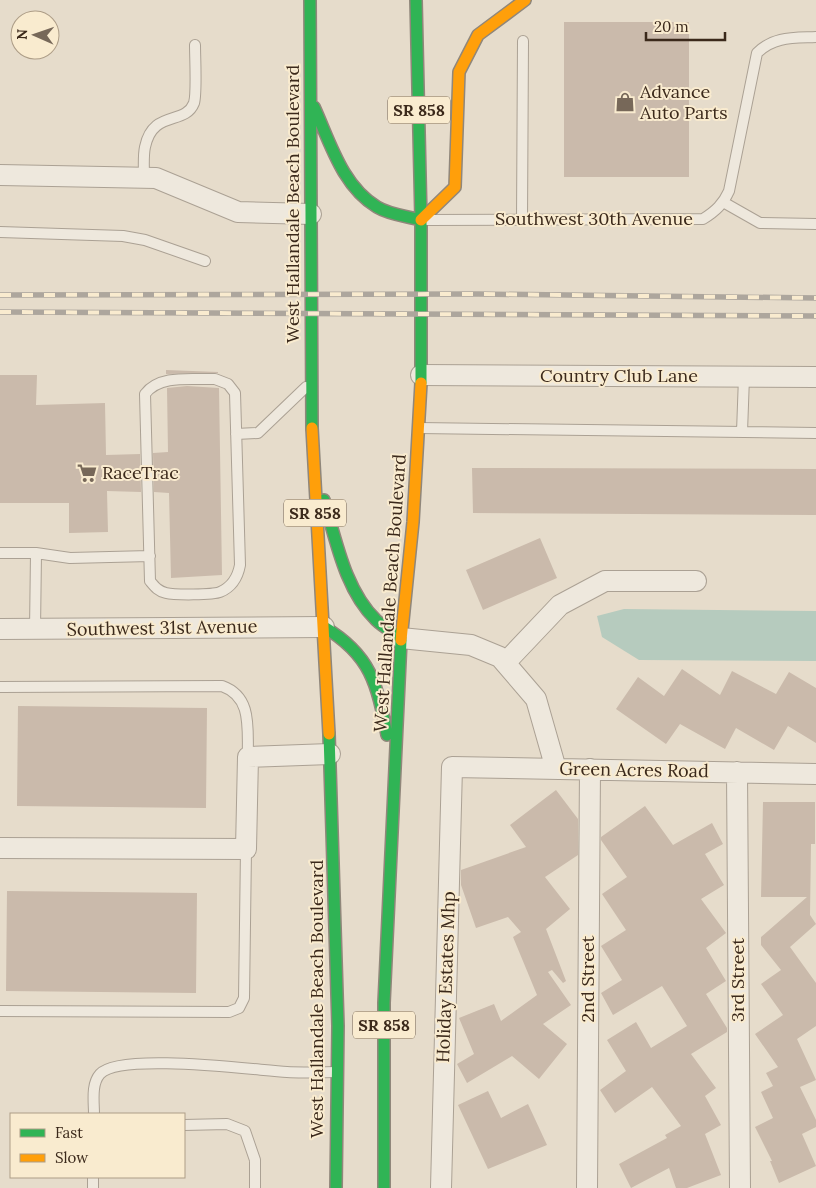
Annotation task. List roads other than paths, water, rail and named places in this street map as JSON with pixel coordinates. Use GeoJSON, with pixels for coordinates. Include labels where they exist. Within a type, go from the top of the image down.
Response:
{"type":"FeatureCollection","features":[{"type":"Feature","properties":{"kind":"main road","name":"West Hallandale Beach Boulevard"},"geometry":{"type":"LineString","coordinates":[[310,0],[312,463],[324,627],[330,754],[338,1026],[336,1188]]}},
{"type":"Feature","properties":{"kind":"main road","name":"West Hallandale Beach Boulevard"},"geometry":{"type":"LineString","coordinates":[[384,1188],[384,1003],[401,638],[413,522],[421,375],[421,220],[416,0]]}},
{"type":"Feature","properties":{"kind":"main road"},"geometry":{"type":"LineString","coordinates":[[310,99],[342,167],[360,195],[378,207],[421,220],[455,187],[460,72],[478,34],[525,0]]}},
{"type":"Feature","properties":{"kind":"main road"},"geometry":{"type":"LineString","coordinates":[[312,463],[347,571],[375,619],[401,638]]}},
{"type":"Feature","properties":{"kind":"main road"},"geometry":{"type":"LineString","coordinates":[[324,627],[350,644],[369,672],[380,698],[396,775]]}},
{"type":"Feature","properties":{"kind":"street"},"geometry":{"type":"LineString","coordinates":[[0,175],[156,178],[238,212],[311,214]]}},
{"type":"Feature","properties":{"kind":"street","name":"Country Club Lane"},"geometry":{"type":"LineString","coordinates":[[421,375],[816,377]]}},
{"type":"Feature","properties":{"kind":"street"},"geometry":{"type":"LineString","coordinates":[[505,663],[560,605],[605,581],[696,581]]}},
{"type":"Feature","properties":{"kind":"street","name":"Southwest 31st Avenue"},"geometry":{"type":"LineString","coordinates":[[0,630],[324,627]]}},
{"type":"Feature","properties":{"kind":"street"},"geometry":{"type":"LineString","coordinates":[[401,638],[471,645],[500,657],[536,699],[556,769]]}},
{"type":"Feature","properties":{"kind":"street"},"geometry":{"type":"LineString","coordinates":[[0,848],[246,849],[248,757],[330,754]]}},
{"type":"Feature","properties":{"kind":"street","name":"Green Acres Road"},"geometry":{"type":"LineString","coordinates":[[452,767],[816,774]]}},
{"type":"Feature","properties":{"kind":"street","name":"Holiday Estates Mhp"},"geometry":{"type":"LineString","coordinates":[[441,1188],[452,767]]}},
{"type":"Feature","properties":{"kind":"street","name":"2nd Street"},"geometry":{"type":"LineString","coordinates":[[587,1188],[590,769]]}},
{"type":"Feature","properties":{"kind":"street","name":"3rd Street"},"geometry":{"type":"LineString","coordinates":[[737,772],[740,1188]]}},
{"type":"Feature","properties":{"kind":"lane"},"geometry":{"type":"LineString","coordinates":[[816,36],[777,39],[766,44],[757,53],[729,191],[724,202],[760,223],[816,224]]}},
{"type":"Feature","properties":{"kind":"lane"},"geometry":{"type":"LineString","coordinates":[[522,220],[523,41]]}},
{"type":"Feature","properties":{"kind":"lane"},"geometry":{"type":"LineString","coordinates":[[144,178],[144,148],[149,135],[164,120],[178,118],[187,113],[194,103],[195,45]]}},
{"type":"Feature","properties":{"kind":"lane","name":"Southwest 30th Avenue"},"geometry":{"type":"LineString","coordinates":[[421,220],[703,219],[715,212],[724,202]]}},
{"type":"Feature","properties":{"kind":"lane"},"geometry":{"type":"LineString","coordinates":[[0,232],[123,236],[145,240],[204,261]]}},
{"type":"Feature","properties":{"kind":"lane"},"geometry":{"type":"LineString","coordinates":[[742,432],[744,377]]}},
{"type":"Feature","properties":{"kind":"lane"},"geometry":{"type":"LineString","coordinates":[[215,379],[228,384],[235,393],[240,564],[238,576],[230,586],[220,592],[167,593],[158,589],[150,581],[150,556],[145,394],[151,385],[162,381],[215,379]]}},
{"type":"Feature","properties":{"kind":"lane"},"geometry":{"type":"LineString","coordinates":[[236,434],[258,433],[311,382]]}},
{"type":"Feature","properties":{"kind":"lane"},"geometry":{"type":"LineString","coordinates":[[418,428],[816,433]]}},
{"type":"Feature","properties":{"kind":"lane"},"geometry":{"type":"LineString","coordinates":[[0,553],[36,553],[70,558],[150,556]]}},
{"type":"Feature","properties":{"kind":"lane"},"geometry":{"type":"LineString","coordinates":[[35,630],[36,553]]}},
{"type":"Feature","properties":{"kind":"lane"},"geometry":{"type":"LineString","coordinates":[[0,687],[222,686],[231,689],[245,704],[248,757]]}},
{"type":"Feature","properties":{"kind":"lane"},"geometry":{"type":"LineString","coordinates":[[0,1011],[229,1012],[239,1008],[244,998],[246,849]]}},
{"type":"Feature","properties":{"kind":"lane"},"geometry":{"type":"LineString","coordinates":[[94,1113],[94,1085],[99,1074],[109,1067],[145,1063],[169,1063],[289,1072],[337,1072]]}},
{"type":"Feature","properties":{"kind":"lane"},"geometry":{"type":"LineString","coordinates":[[185,1125],[227,1124],[245,1131],[255,1160],[255,1188]]}},
{"type":"Feature","properties":{"kind":"railway"},"geometry":{"type":"LineString","coordinates":[[0,295],[478,294],[816,298]]}},
{"type":"Feature","properties":{"kind":"railway"},"geometry":{"type":"LineString","coordinates":[[0,312],[816,316]]}},
{"type":"Feature","properties":{"kind":"place","name":"Advance Auto Parts"},"geometry":{"type":"Point","coordinates":[625,102]}},
{"type":"Feature","properties":{"kind":"place","name":"RaceTrac"},"geometry":{"type":"Point","coordinates":[87,473]}}]}
